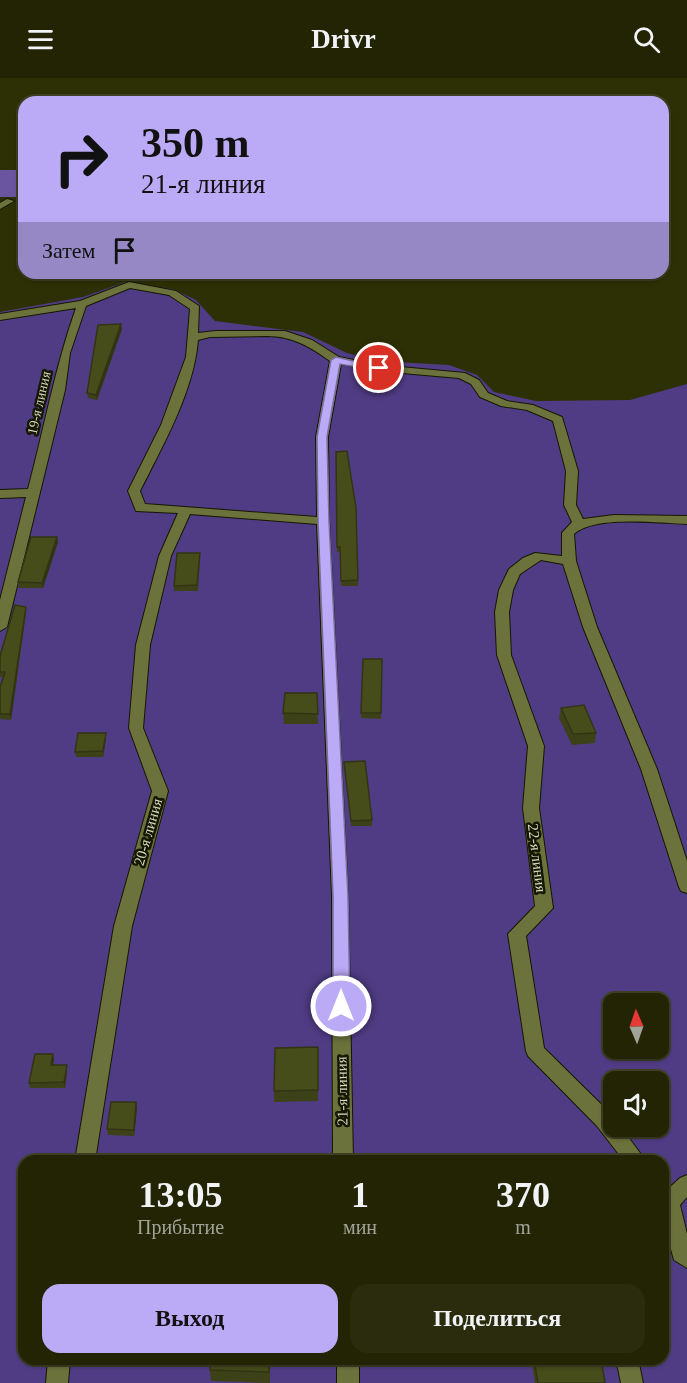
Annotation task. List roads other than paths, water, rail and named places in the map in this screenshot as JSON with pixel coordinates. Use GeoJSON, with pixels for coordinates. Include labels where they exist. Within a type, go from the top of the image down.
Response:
{"type":"FeatureCollection","features":[{"type":"Feature","properties":{"kind":"street"},"geometry":{"type":"LineString","coordinates":[[0,206],[10,201]]}},
{"type":"Feature","properties":{"kind":"street"},"geometry":{"type":"LineString","coordinates":[[0,317],[82,304],[129,285],[172,293],[195,308],[191,357],[166,425],[134,491],[140,508],[323,521]]}},
{"type":"Feature","properties":{"kind":"street","name":"19-я линия"},"geometry":{"type":"LineString","coordinates":[[0,627],[34,493],[65,353],[82,304]]}},
{"type":"Feature","properties":{"kind":"street"},"geometry":{"type":"LineString","coordinates":[[193,339],[202,334],[275,333],[291,335],[313,343],[336,360],[379,368],[461,375],[475,382],[484,395],[505,404],[529,407],[558,419],[572,471],[570,505],[579,523]]}},
{"type":"Feature","properties":{"kind":"street","name":"21-я линия"},"geometry":{"type":"LineString","coordinates":[[336,360],[322,437],[323,521],[340,896],[343,1155]]}},
{"type":"Feature","properties":{"kind":"street"},"geometry":{"type":"LineString","coordinates":[[0,494],[34,493]]}},
{"type":"Feature","properties":{"kind":"street","name":"20-я линия"},"geometry":{"type":"LineString","coordinates":[[86,1155],[123,926],[144,840],[160,791],[136,728],[143,645],[165,556],[186,510]]}},
{"type":"Feature","properties":{"kind":"street"},"geometry":{"type":"LineString","coordinates":[[687,520],[614,519],[579,523],[568,533],[569,561],[590,627],[649,769],[687,887]]}},
{"type":"Feature","properties":{"kind":"street","name":"22-я линия"},"geometry":{"type":"LineString","coordinates":[[569,561],[540,556],[528,561],[514,572],[506,590],[502,612],[504,655],[536,746],[531,808],[544,908],[517,934],[535,1051],[604,1120],[631,1155]]}},
{"type":"Feature","properties":{"kind":"street"},"geometry":{"type":"LineString","coordinates":[[669,1201],[687,1184]]}},
{"type":"Feature","properties":{"kind":"street"},"geometry":{"type":"LineString","coordinates":[[669,1217],[681,1253],[687,1259]]}},
{"type":"Feature","properties":{"kind":"street"},"geometry":{"type":"LineString","coordinates":[[57,1383],[58,1365]]}},
{"type":"Feature","properties":{"kind":"street"},"geometry":{"type":"LineString","coordinates":[[348,1365],[348,1383]]}},
{"type":"Feature","properties":{"kind":"street"},"geometry":{"type":"LineString","coordinates":[[628,1365],[632,1383]]}}]}
